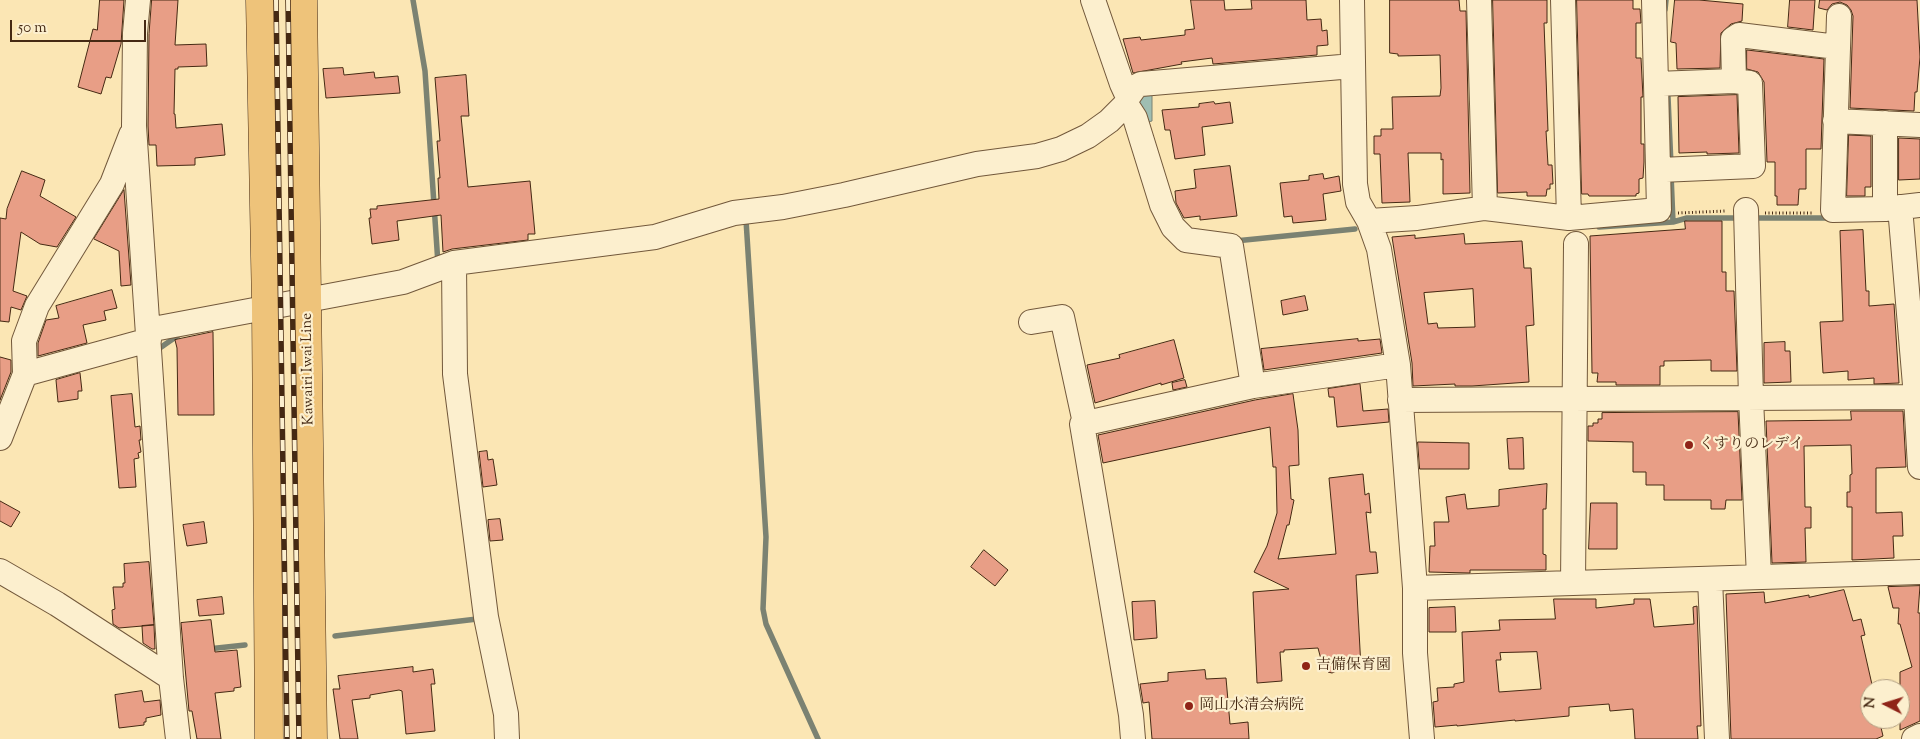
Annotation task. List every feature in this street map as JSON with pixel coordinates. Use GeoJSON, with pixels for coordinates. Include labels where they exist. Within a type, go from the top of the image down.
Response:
{"type":"FeatureCollection","features":[{"type":"Feature","properties":{"kind":"main road"},"geometry":{"type":"LineString","coordinates":[[260,0],[266,307],[269,739]]}},
{"type":"Feature","properties":{"kind":"main road","name":"Kawairi Iwai Line"},"geometry":{"type":"LineString","coordinates":[[303,0],[313,739]]}},
{"type":"Feature","properties":{"kind":"street"},"geometry":{"type":"LineString","coordinates":[[138,0],[135,33],[134,126],[171,678],[178,739]]}},
{"type":"Feature","properties":{"kind":"street"},"geometry":{"type":"LineString","coordinates":[[1093,0],[1122,84],[1131,101],[1162,205],[1173,227],[1186,240],[1231,246],[1253,386]]}},
{"type":"Feature","properties":{"kind":"street"},"geometry":{"type":"LineString","coordinates":[[1352,0],[1355,184],[1358,202],[1379,249],[1398,365],[1415,588],[1414,653],[1422,739]]}},
{"type":"Feature","properties":{"kind":"street"},"geometry":{"type":"LineString","coordinates":[[1479,0],[1485,208]]}},
{"type":"Feature","properties":{"kind":"street"},"geometry":{"type":"LineString","coordinates":[[1563,0],[1569,218]]}},
{"type":"Feature","properties":{"kind":"street"},"geometry":{"type":"LineString","coordinates":[[1368,221],[1417,218],[1485,208],[1569,218],[1659,210],[1667,169],[1664,84],[1654,0]]}},
{"type":"Feature","properties":{"kind":"street"},"geometry":{"type":"LineString","coordinates":[[1839,16],[1833,210],[1902,207]]}},
{"type":"Feature","properties":{"kind":"street"},"geometry":{"type":"LineString","coordinates":[[1734,81],[1733,38],[1738,35],[1837,47]]}},
{"type":"Feature","properties":{"kind":"street"},"geometry":{"type":"LineString","coordinates":[[25,374],[148,335],[266,307],[403,282],[448,269],[655,237],[734,213],[783,207],[844,195],[976,164],[1037,156],[1061,149],[1088,136],[1131,101],[1142,84],[1353,66]]}},
{"type":"Feature","properties":{"kind":"street"},"geometry":{"type":"LineString","coordinates":[[1664,84],[1734,81],[1750,83],[1753,166],[1667,169]]}},
{"type":"Feature","properties":{"kind":"street"},"geometry":{"type":"LineString","coordinates":[[1835,121],[1920,125]]}},
{"type":"Feature","properties":{"kind":"street"},"geometry":{"type":"LineString","coordinates":[[1885,123],[1902,207],[1918,397],[1920,467]]}},
{"type":"Feature","properties":{"kind":"street"},"geometry":{"type":"LineString","coordinates":[[0,438],[25,374],[24,341],[37,306],[112,184],[134,126]]}},
{"type":"Feature","properties":{"kind":"street"},"geometry":{"type":"LineString","coordinates":[[1746,215],[1751,398],[1759,577]]}},
{"type":"Feature","properties":{"kind":"street"},"geometry":{"type":"LineString","coordinates":[[1573,583],[1576,244]]}},
{"type":"Feature","properties":{"kind":"street"},"geometry":{"type":"LineString","coordinates":[[448,269],[455,374],[486,617],[506,714],[507,739]]}},
{"type":"Feature","properties":{"kind":"street"},"geometry":{"type":"LineString","coordinates":[[1031,322],[1062,317],[1085,423]]}},
{"type":"Feature","properties":{"kind":"street"},"geometry":{"type":"LineString","coordinates":[[1133,739],[1131,714],[1082,424],[1253,386],[1398,365]]}},
{"type":"Feature","properties":{"kind":"street"},"geometry":{"type":"LineString","coordinates":[[1400,400],[1918,397]]}},
{"type":"Feature","properties":{"kind":"street"},"geometry":{"type":"LineString","coordinates":[[0,571],[57,604],[171,678]]}},
{"type":"Feature","properties":{"kind":"street"},"geometry":{"type":"LineString","coordinates":[[1415,588],[1920,572]]}},
{"type":"Feature","properties":{"kind":"street"},"geometry":{"type":"LineString","coordinates":[[1710,579],[1717,739]]}},
{"type":"Feature","properties":{"kind":"street"},"geometry":{"type":"LineString","coordinates":[[1914,739],[1920,736]]}},
{"type":"Feature","properties":{"kind":"shaded area"},"geometry":{"type":"Polygon","coordinates":[[[1139,91],[1152,95],[1152,121],[1144,123],[1132,103],[1139,91]]]}},
{"type":"Feature","properties":{"kind":"building"},"geometry":{"type":"Polygon","coordinates":[[[100,0],[124,0],[121,44],[111,78],[106,77],[101,94],[78,87],[93,29],[97,30],[100,0]]]}},
{"type":"Feature","properties":{"kind":"building"},"geometry":{"type":"Polygon","coordinates":[[[152,0],[178,0],[175,45],[206,44],[207,66],[178,67],[178,69],[175,69],[174,114],[176,128],[222,124],[225,155],[195,158],[195,165],[157,166],[156,145],[149,145],[148,126],[149,34],[152,0]]]}},
{"type":"Feature","properties":{"kind":"building"},"geometry":{"type":"Polygon","coordinates":[[[1191,0],[1224,0],[1225,10],[1252,9],[1251,0],[1306,0],[1307,20],[1321,19],[1322,31],[1327,30],[1328,45],[1317,46],[1317,55],[1213,64],[1212,58],[1181,62],[1182,64],[1133,73],[1123,39],[1140,37],[1141,40],[1185,35],[1185,30],[1194,29],[1191,0]]]}},
{"type":"Feature","properties":{"kind":"building"},"geometry":{"type":"Polygon","coordinates":[[[1390,0],[1459,0],[1460,11],[1466,11],[1470,193],[1443,194],[1443,159],[1441,160],[1441,153],[1408,153],[1410,202],[1382,203],[1380,154],[1374,154],[1374,136],[1381,136],[1381,129],[1393,129],[1392,97],[1440,96],[1441,88],[1440,55],[1398,56],[1398,54],[1390,53],[1390,0]]]}},
{"type":"Feature","properties":{"kind":"building"},"geometry":{"type":"Polygon","coordinates":[[[1493,0],[1547,0],[1547,23],[1544,23],[1548,131],[1546,131],[1548,165],[1552,165],[1553,184],[1550,184],[1550,189],[1547,189],[1546,196],[1527,196],[1527,192],[1498,193],[1493,0]]]}},
{"type":"Feature","properties":{"kind":"building"},"geometry":{"type":"Polygon","coordinates":[[[1577,0],[1633,0],[1633,9],[1640,9],[1641,23],[1636,23],[1636,58],[1641,58],[1643,97],[1641,97],[1641,144],[1644,144],[1644,162],[1643,178],[1639,179],[1639,193],[1636,196],[1589,196],[1588,194],[1582,194],[1577,0]]]}},
{"type":"Feature","properties":{"kind":"building"},"geometry":{"type":"Polygon","coordinates":[[[1675,0],[1743,4],[1742,21],[1731,24],[1721,33],[1720,68],[1677,69],[1676,43],[1671,42],[1675,0]]]}},
{"type":"Feature","properties":{"kind":"building"},"geometry":{"type":"Polygon","coordinates":[[[1790,0],[1815,0],[1813,30],[1788,27],[1790,0]]]}},
{"type":"Feature","properties":{"kind":"building"},"geometry":{"type":"Polygon","coordinates":[[[1820,0],[1917,0],[1920,57],[1914,111],[1850,108],[1853,16],[1847,5],[1840,2],[1832,4],[1827,10],[1819,8],[1820,0]]]}},
{"type":"Feature","properties":{"kind":"building"},"geometry":{"type":"Polygon","coordinates":[[[1747,50],[1824,59],[1821,149],[1806,149],[1806,189],[1799,189],[1798,205],[1777,205],[1777,196],[1775,196],[1775,162],[1767,162],[1764,82],[1758,72],[1747,69],[1747,50]]]}},
{"type":"Feature","properties":{"kind":"building"},"geometry":{"type":"Polygon","coordinates":[[[343,68],[344,75],[374,72],[375,78],[398,76],[400,93],[326,98],[323,69],[343,68]]]}},
{"type":"Feature","properties":{"kind":"building"},"geometry":{"type":"Polygon","coordinates":[[[466,75],[469,116],[461,116],[468,187],[530,181],[535,234],[528,234],[528,240],[452,249],[443,252],[441,215],[397,221],[399,240],[372,244],[369,218],[371,218],[370,209],[377,209],[377,206],[439,199],[438,178],[440,178],[437,141],[440,141],[435,78],[466,75]]]}},
{"type":"Feature","properties":{"kind":"building"},"geometry":{"type":"Polygon","coordinates":[[[1737,95],[1739,153],[1679,153],[1678,97],[1737,95]]]}},
{"type":"Feature","properties":{"kind":"building"},"geometry":{"type":"Polygon","coordinates":[[[1214,102],[1215,104],[1230,102],[1233,123],[1202,127],[1205,155],[1175,159],[1170,130],[1165,130],[1162,110],[1199,107],[1199,104],[1214,102]]]}},
{"type":"Feature","properties":{"kind":"building"},"geometry":{"type":"Polygon","coordinates":[[[1849,135],[1871,136],[1871,187],[1865,187],[1865,196],[1847,196],[1849,135]]]}},
{"type":"Feature","properties":{"kind":"building"},"geometry":{"type":"Polygon","coordinates":[[[1899,138],[1920,139],[1920,179],[1899,180],[1899,138]]]}},
{"type":"Feature","properties":{"kind":"building"},"geometry":{"type":"Polygon","coordinates":[[[1230,166],[1237,216],[1200,220],[1200,216],[1184,218],[1176,203],[1175,191],[1196,188],[1194,170],[1230,166]]]}},
{"type":"Feature","properties":{"kind":"building"},"geometry":{"type":"Polygon","coordinates":[[[22,171],[45,180],[40,196],[76,217],[57,247],[40,244],[21,232],[13,291],[27,296],[21,310],[11,307],[9,322],[0,321],[0,218],[6,219],[7,209],[22,171]]]}},
{"type":"Feature","properties":{"kind":"building"},"geometry":{"type":"Polygon","coordinates":[[[1323,174],[1324,179],[1339,176],[1341,191],[1323,194],[1326,220],[1293,223],[1292,216],[1284,217],[1280,183],[1309,180],[1309,176],[1323,174]]]}},
{"type":"Feature","properties":{"kind":"building"},"geometry":{"type":"Polygon","coordinates":[[[124,190],[131,285],[121,286],[119,251],[94,239],[124,190]]]}},
{"type":"Feature","properties":{"kind":"building"},"geometry":{"type":"Polygon","coordinates":[[[1685,221],[1722,221],[1722,272],[1726,272],[1726,291],[1734,291],[1737,371],[1711,371],[1711,360],[1664,361],[1664,366],[1660,366],[1660,385],[1616,385],[1616,382],[1597,382],[1598,373],[1592,373],[1590,236],[1685,229],[1685,221]]]}},
{"type":"Feature","properties":{"kind":"building"},"geometry":{"type":"Polygon","coordinates":[[[1863,230],[1866,291],[1869,291],[1869,306],[1894,304],[1899,383],[1874,384],[1874,378],[1848,380],[1848,371],[1823,373],[1820,322],[1843,321],[1840,231],[1863,230]]]}},
{"type":"Feature","properties":{"kind":"building"},"geometry":{"type":"Polygon","coordinates":[[[1464,234],[1465,244],[1522,241],[1524,268],[1531,268],[1534,325],[1526,326],[1529,382],[1472,386],[1455,386],[1455,384],[1413,386],[1412,363],[1392,237],[1415,235],[1415,238],[1464,234]],[[1473,289],[1424,293],[1428,324],[1437,323],[1438,328],[1475,327],[1473,289]]]}},
{"type":"Feature","properties":{"kind":"building"},"geometry":{"type":"Polygon","coordinates":[[[112,290],[117,308],[104,311],[106,320],[83,325],[87,343],[38,356],[38,343],[46,320],[59,318],[56,306],[112,290]]]}},
{"type":"Feature","properties":{"kind":"building"},"geometry":{"type":"Polygon","coordinates":[[[1305,296],[1308,310],[1283,315],[1281,301],[1305,296]]]}},
{"type":"Feature","properties":{"kind":"building"},"geometry":{"type":"Polygon","coordinates":[[[213,332],[214,415],[178,415],[177,348],[175,340],[213,332]]]}},
{"type":"Feature","properties":{"kind":"building"},"geometry":{"type":"Polygon","coordinates":[[[1358,339],[1358,341],[1380,339],[1382,353],[1264,370],[1261,349],[1358,339]]]}},
{"type":"Feature","properties":{"kind":"building"},"geometry":{"type":"Polygon","coordinates":[[[1174,340],[1184,378],[1095,403],[1087,365],[1120,358],[1119,355],[1174,340]]]}},
{"type":"Feature","properties":{"kind":"building"},"geometry":{"type":"Polygon","coordinates":[[[1785,342],[1785,351],[1790,351],[1791,382],[1764,383],[1764,343],[1785,342]]]}},
{"type":"Feature","properties":{"kind":"building"},"geometry":{"type":"Polygon","coordinates":[[[0,357],[11,360],[11,372],[0,400],[0,357]]]}},
{"type":"Feature","properties":{"kind":"building"},"geometry":{"type":"Polygon","coordinates":[[[80,373],[82,391],[78,391],[78,399],[58,402],[56,380],[80,373]]]}},
{"type":"Feature","properties":{"kind":"building"},"geometry":{"type":"Polygon","coordinates":[[[1185,380],[1187,387],[1173,390],[1172,383],[1185,380]]]}},
{"type":"Feature","properties":{"kind":"building"},"geometry":{"type":"Polygon","coordinates":[[[1360,384],[1363,411],[1388,409],[1389,422],[1337,427],[1334,397],[1329,397],[1328,389],[1360,384]]]}},
{"type":"Feature","properties":{"kind":"building"},"geometry":{"type":"Polygon","coordinates":[[[132,394],[135,427],[140,426],[141,440],[139,440],[141,452],[138,453],[139,458],[134,459],[136,487],[119,488],[111,396],[132,394]]]}},
{"type":"Feature","properties":{"kind":"building"},"geometry":{"type":"Polygon","coordinates":[[[1293,394],[1298,430],[1299,465],[1289,466],[1291,499],[1294,500],[1289,525],[1287,525],[1278,559],[1336,554],[1329,478],[1363,474],[1365,495],[1369,493],[1371,513],[1366,512],[1370,552],[1376,552],[1378,573],[1356,575],[1361,668],[1344,668],[1332,673],[1323,667],[1318,648],[1284,650],[1284,652],[1280,652],[1282,681],[1257,683],[1253,592],[1289,589],[1254,572],[1267,546],[1277,513],[1276,467],[1273,467],[1270,427],[1103,463],[1098,435],[1255,400],[1293,394]]]}},
{"type":"Feature","properties":{"kind":"building"},"geometry":{"type":"Polygon","coordinates":[[[1851,411],[1903,411],[1906,467],[1876,468],[1876,513],[1902,512],[1903,536],[1893,536],[1894,558],[1852,560],[1852,507],[1847,507],[1847,492],[1850,492],[1850,475],[1852,474],[1851,445],[1804,446],[1805,507],[1811,507],[1811,528],[1805,528],[1806,562],[1772,563],[1766,421],[1851,420],[1851,411]]]}},
{"type":"Feature","properties":{"kind":"building"},"geometry":{"type":"Polygon","coordinates":[[[1738,412],[1742,500],[1726,500],[1725,509],[1711,509],[1711,500],[1664,500],[1664,485],[1646,485],[1646,472],[1633,472],[1633,442],[1588,441],[1588,426],[1598,423],[1598,419],[1602,419],[1602,413],[1738,412]]]}},
{"type":"Feature","properties":{"kind":"building"},"geometry":{"type":"Polygon","coordinates":[[[1523,438],[1524,469],[1509,469],[1507,439],[1523,438]]]}},
{"type":"Feature","properties":{"kind":"building"},"geometry":{"type":"Polygon","coordinates":[[[1418,442],[1469,443],[1469,469],[1420,469],[1418,442]]]}},
{"type":"Feature","properties":{"kind":"building"},"geometry":{"type":"Polygon","coordinates":[[[487,451],[488,460],[493,459],[497,485],[483,487],[479,452],[487,451]]]}},
{"type":"Feature","properties":{"kind":"building"},"geometry":{"type":"Polygon","coordinates":[[[1547,484],[1546,509],[1543,509],[1543,554],[1546,555],[1546,570],[1470,570],[1470,573],[1429,572],[1430,546],[1435,546],[1434,522],[1449,522],[1446,497],[1465,494],[1467,509],[1499,506],[1499,490],[1547,484]]]}},
{"type":"Feature","properties":{"kind":"building"},"geometry":{"type":"Polygon","coordinates":[[[0,501],[20,512],[11,527],[0,521],[0,501]]]}},
{"type":"Feature","properties":{"kind":"building"},"geometry":{"type":"Polygon","coordinates":[[[1591,503],[1617,503],[1617,549],[1589,549],[1591,503]]]}},
{"type":"Feature","properties":{"kind":"building"},"geometry":{"type":"Polygon","coordinates":[[[500,519],[503,540],[490,541],[488,520],[500,519]]]}},
{"type":"Feature","properties":{"kind":"building"},"geometry":{"type":"Polygon","coordinates":[[[204,522],[207,543],[187,546],[183,525],[204,522]]]}},
{"type":"Feature","properties":{"kind":"building"},"geometry":{"type":"Polygon","coordinates":[[[984,550],[1008,570],[995,586],[971,567],[984,550]]]}},
{"type":"Feature","properties":{"kind":"building"},"geometry":{"type":"Polygon","coordinates":[[[149,562],[154,625],[119,628],[113,624],[112,610],[115,609],[113,587],[123,587],[123,583],[125,583],[124,564],[149,562]]]}},
{"type":"Feature","properties":{"kind":"building"},"geometry":{"type":"Polygon","coordinates":[[[1920,586],[1918,613],[1920,613],[1920,721],[1910,726],[1910,679],[1900,679],[1900,672],[1912,667],[1900,624],[1898,624],[1899,608],[1893,608],[1888,587],[1920,586]]]}},
{"type":"Feature","properties":{"kind":"building"},"geometry":{"type":"Polygon","coordinates":[[[1844,590],[1853,621],[1861,619],[1865,635],[1861,636],[1871,679],[1860,679],[1860,729],[1881,729],[1883,736],[1876,739],[1731,739],[1726,594],[1764,592],[1765,603],[1809,595],[1809,597],[1844,590]]]}},
{"type":"Feature","properties":{"kind":"building"},"geometry":{"type":"Polygon","coordinates":[[[222,597],[224,614],[199,616],[197,600],[222,597]]]}},
{"type":"Feature","properties":{"kind":"building"},"geometry":{"type":"Polygon","coordinates":[[[1554,599],[1596,599],[1596,608],[1634,604],[1634,599],[1650,599],[1654,627],[1694,624],[1693,607],[1697,606],[1701,726],[1697,726],[1698,739],[1635,739],[1633,709],[1610,711],[1609,704],[1569,707],[1569,716],[1435,727],[1433,702],[1438,701],[1437,688],[1454,687],[1454,684],[1464,682],[1462,632],[1500,630],[1499,620],[1555,619],[1554,599]],[[1537,652],[1500,653],[1501,660],[1496,660],[1499,692],[1541,689],[1537,652]]]}},
{"type":"Feature","properties":{"kind":"building"},"geometry":{"type":"Polygon","coordinates":[[[1155,601],[1157,638],[1134,640],[1132,602],[1155,601]]]}},
{"type":"Feature","properties":{"kind":"building"},"geometry":{"type":"Polygon","coordinates":[[[1455,607],[1456,632],[1429,632],[1429,608],[1455,607]]]}},
{"type":"Feature","properties":{"kind":"building"},"geometry":{"type":"Polygon","coordinates":[[[211,620],[215,652],[237,650],[241,687],[234,688],[234,691],[215,693],[221,739],[197,739],[192,711],[189,711],[181,623],[211,620]]]}},
{"type":"Feature","properties":{"kind":"building"},"geometry":{"type":"Polygon","coordinates":[[[154,625],[155,649],[152,649],[143,643],[142,626],[154,625]]]}},
{"type":"Feature","properties":{"kind":"building"},"geometry":{"type":"Polygon","coordinates":[[[413,667],[413,672],[433,669],[435,684],[431,684],[435,731],[406,734],[402,691],[399,690],[370,695],[370,698],[352,700],[358,739],[340,739],[333,689],[340,689],[338,676],[413,667]]]}},
{"type":"Feature","properties":{"kind":"building","name":"岡山水清会病院"},"geometry":{"type":"Polygon","coordinates":[[[1205,670],[1206,679],[1226,678],[1230,724],[1248,722],[1249,739],[1152,739],[1149,702],[1143,703],[1140,684],[1168,681],[1168,673],[1205,670]]]}},
{"type":"Feature","properties":{"kind":"building"},"geometry":{"type":"Polygon","coordinates":[[[142,691],[144,702],[160,700],[161,715],[146,718],[144,725],[119,728],[115,695],[142,691]]]}},
{"type":"Feature","properties":{"kind":"waterway"},"geometry":{"type":"LineString","coordinates":[[413,0],[425,71],[438,264]]}},
{"type":"Feature","properties":{"kind":"waterway"},"geometry":{"type":"LineString","coordinates":[[1665,10],[1666,0]]}},
{"type":"Feature","properties":{"kind":"waterway"},"geometry":{"type":"LineString","coordinates":[[1668,97],[1671,165]]}},
{"type":"Feature","properties":{"kind":"waterway"},"geometry":{"type":"LineString","coordinates":[[1671,174],[1673,222]]}},
{"type":"Feature","properties":{"kind":"waterway"},"geometry":{"type":"LineString","coordinates":[[1599,227],[1673,222],[1687,218],[1742,218]]}},
{"type":"Feature","properties":{"kind":"waterway"},"geometry":{"type":"LineString","coordinates":[[1751,218],[1832,218]]}},
{"type":"Feature","properties":{"kind":"waterway"},"geometry":{"type":"LineString","coordinates":[[746,220],[766,537],[763,609],[766,624],[818,739]]}},
{"type":"Feature","properties":{"kind":"waterway"},"geometry":{"type":"LineString","coordinates":[[1235,241],[1355,229]]}},
{"type":"Feature","properties":{"kind":"waterway"},"geometry":{"type":"LineString","coordinates":[[157,350],[180,334]]}},
{"type":"Feature","properties":{"kind":"waterway"},"geometry":{"type":"LineString","coordinates":[[335,636],[477,619]]}},
{"type":"Feature","properties":{"kind":"waterway"},"geometry":{"type":"LineString","coordinates":[[208,649],[245,645]]}},
{"type":"Feature","properties":{"kind":"railway"},"geometry":{"type":"LineString","coordinates":[[276,0],[287,739]]}},
{"type":"Feature","properties":{"kind":"railway"},"geometry":{"type":"LineString","coordinates":[[288,0],[299,739]]}},
{"type":"Feature","properties":{"kind":"place","name":"くすりのレデイ"},"geometry":{"type":"Point","coordinates":[1689,445]}},
{"type":"Feature","properties":{"kind":"place","name":"吉備保育園"},"geometry":{"type":"Point","coordinates":[1306,666]}},
{"type":"Feature","properties":{"kind":"place","name":"岡山水清会病院"},"geometry":{"type":"Point","coordinates":[1189,706]}}]}
